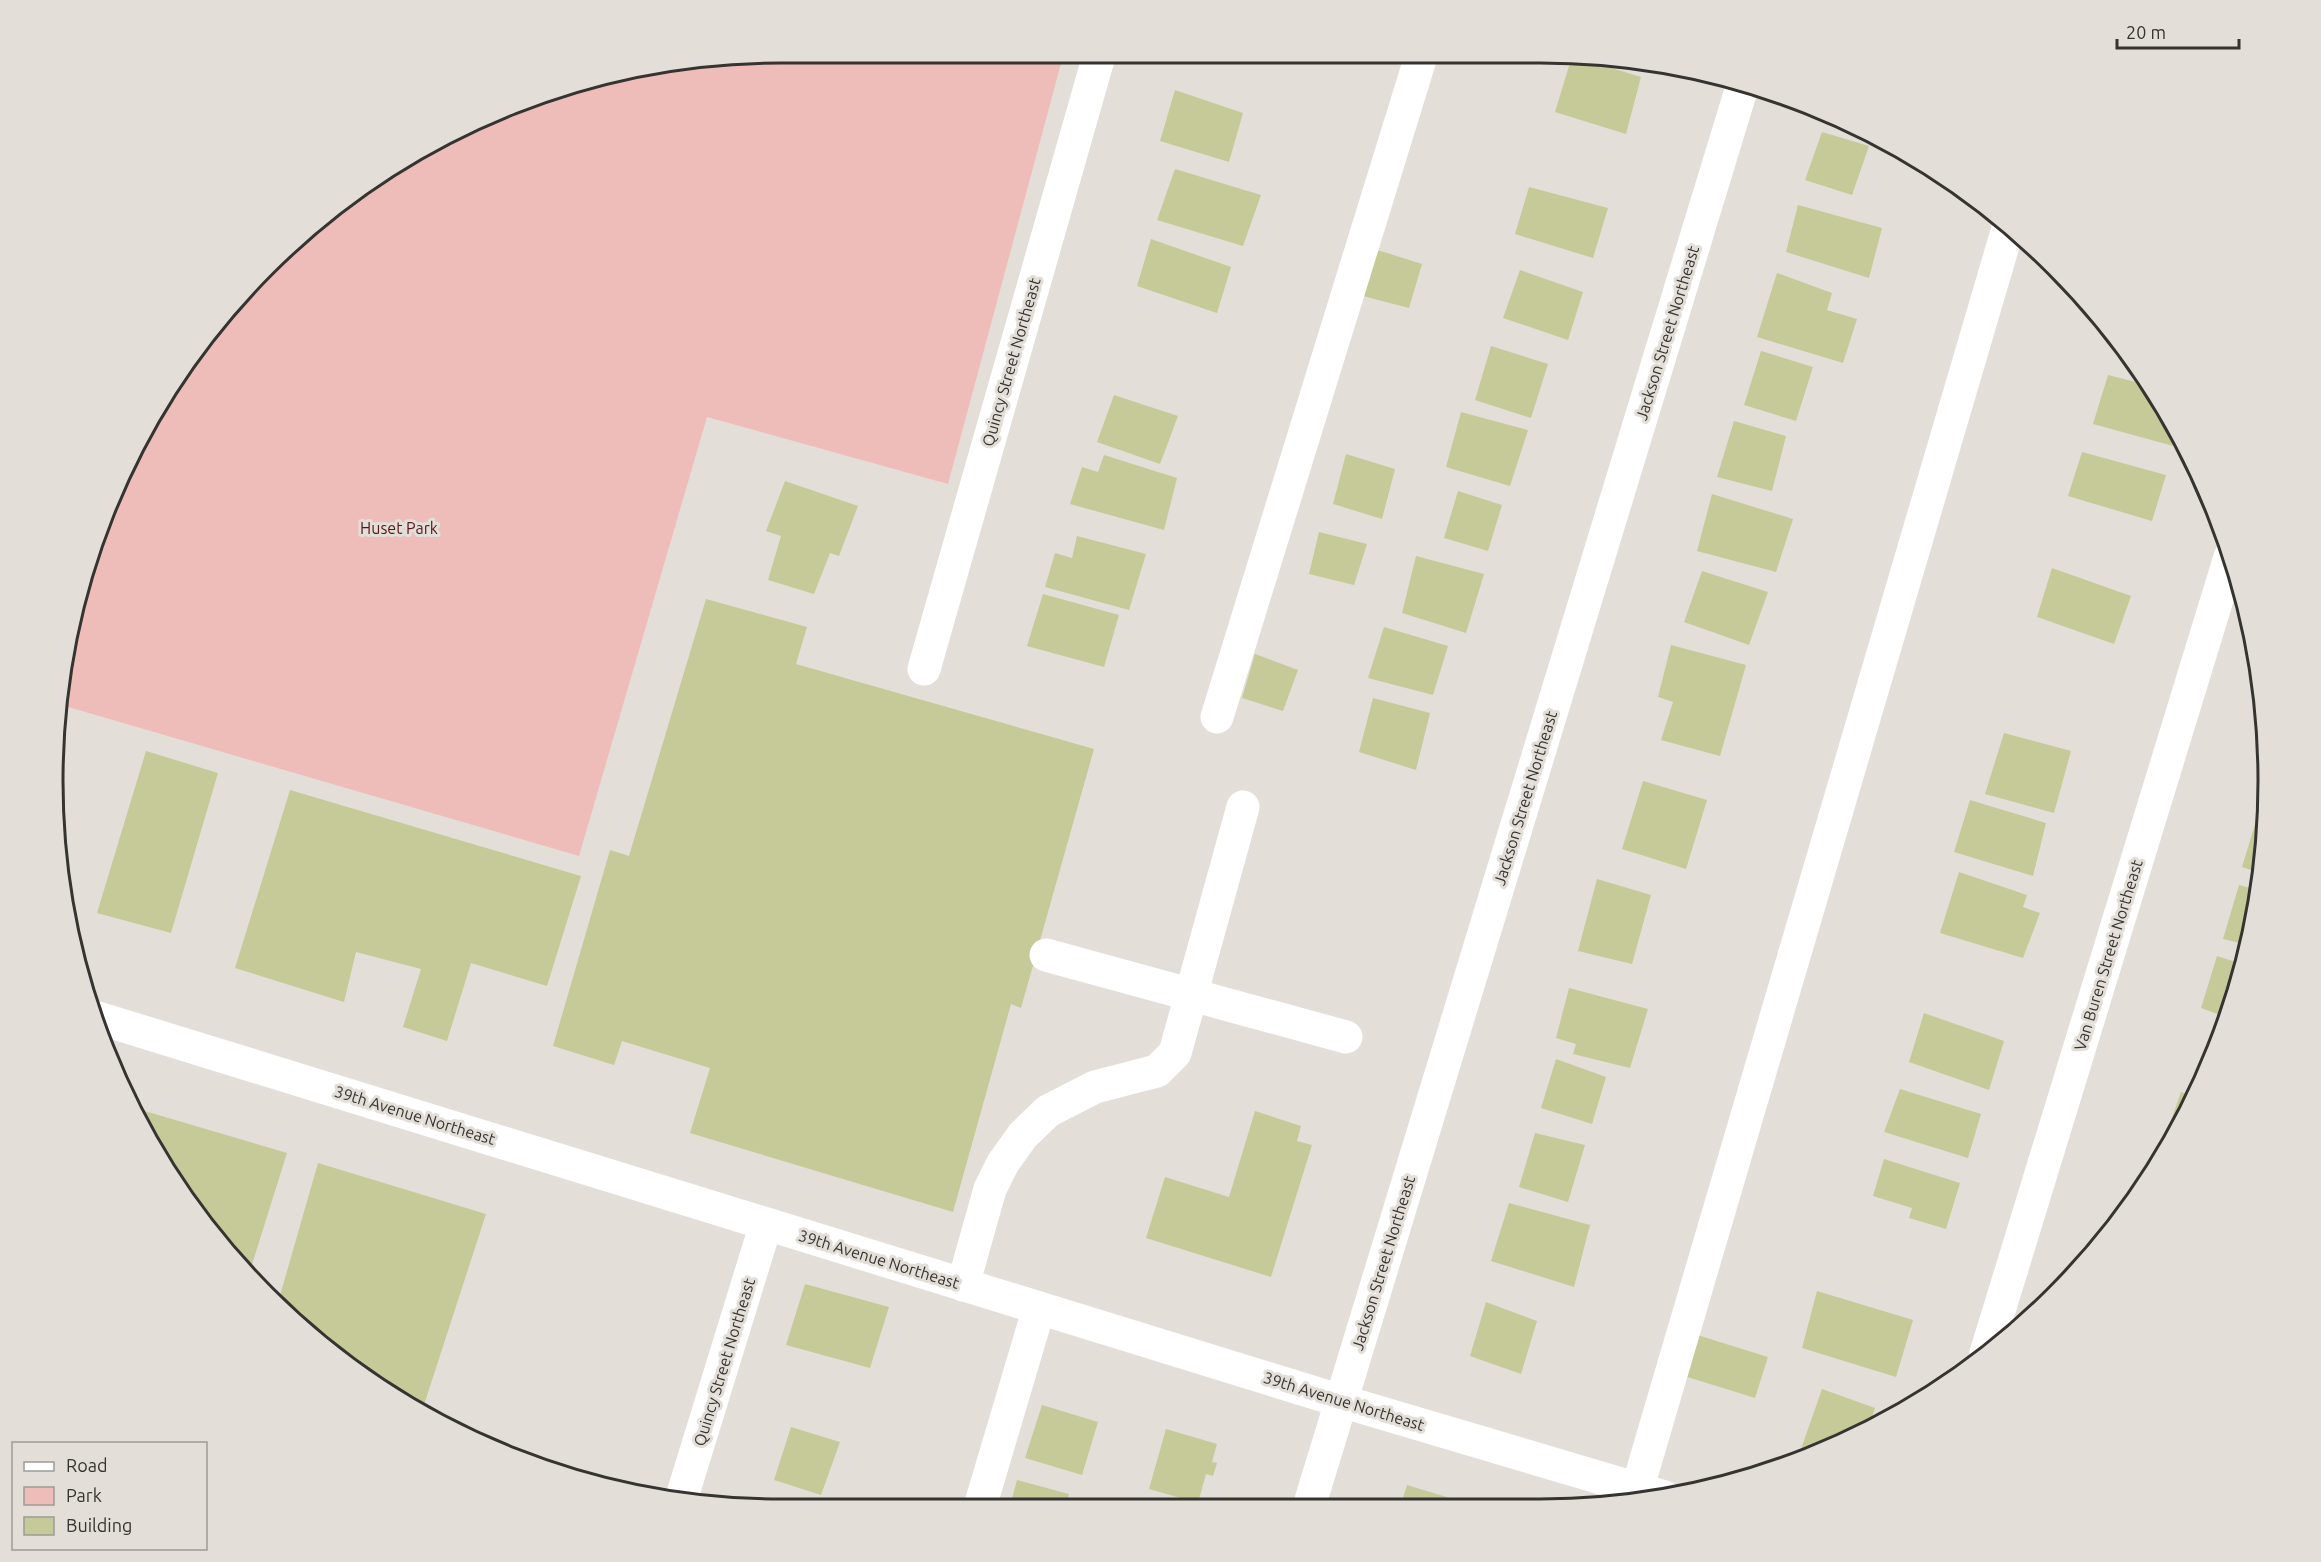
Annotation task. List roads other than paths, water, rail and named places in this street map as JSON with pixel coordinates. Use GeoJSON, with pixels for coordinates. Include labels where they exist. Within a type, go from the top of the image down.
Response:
{"type":"FeatureCollection","features":[{"type":"Feature","properties":{"kind":"street","name":"Quincy Street Northeast"},"geometry":{"type":"LineString","coordinates":[[924,669],[1098,63]]}},
{"type":"Feature","properties":{"kind":"street"},"geometry":{"type":"LineString","coordinates":[[1217,717],[1419,63]]}},
{"type":"Feature","properties":{"kind":"street","name":"Jackson Street Northeast"},"geometry":{"type":"LineString","coordinates":[[1311,1499],[1741,92]]}},
{"type":"Feature","properties":{"kind":"street"},"geometry":{"type":"LineString","coordinates":[[1647,1491],[2006,235]]}},
{"type":"Feature","properties":{"kind":"street","name":"Van Buren Street Northeast"},"geometry":{"type":"LineString","coordinates":[[1990,1340],[2226,570]]}},
{"type":"Feature","properties":{"kind":"street"},"geometry":{"type":"LineString","coordinates":[[963,1285],[990,1189],[1003,1163],[1023,1135],[1048,1111],[1095,1087],[1157,1071],[1175,1053],[1243,807]]}},
{"type":"Feature","properties":{"kind":"street"},"geometry":{"type":"LineString","coordinates":[[1046,955],[1346,1037]]}},
{"type":"Feature","properties":{"kind":"street","name":"39th Avenue Northeast"},"geometry":{"type":"LineString","coordinates":[[104,1020],[1638,1492]]}},
{"type":"Feature","properties":{"kind":"street","name":"Quincy Street Northeast"},"geometry":{"type":"LineString","coordinates":[[683,1492],[766,1224]]}},
{"type":"Feature","properties":{"kind":"street"},"geometry":{"type":"LineString","coordinates":[[983,1499],[1039,1308]]}},
{"type":"Feature","properties":{"kind":"park label","name":"Huset Park"},"geometry":{"type":"Point","coordinates":[399,528]}}]}
